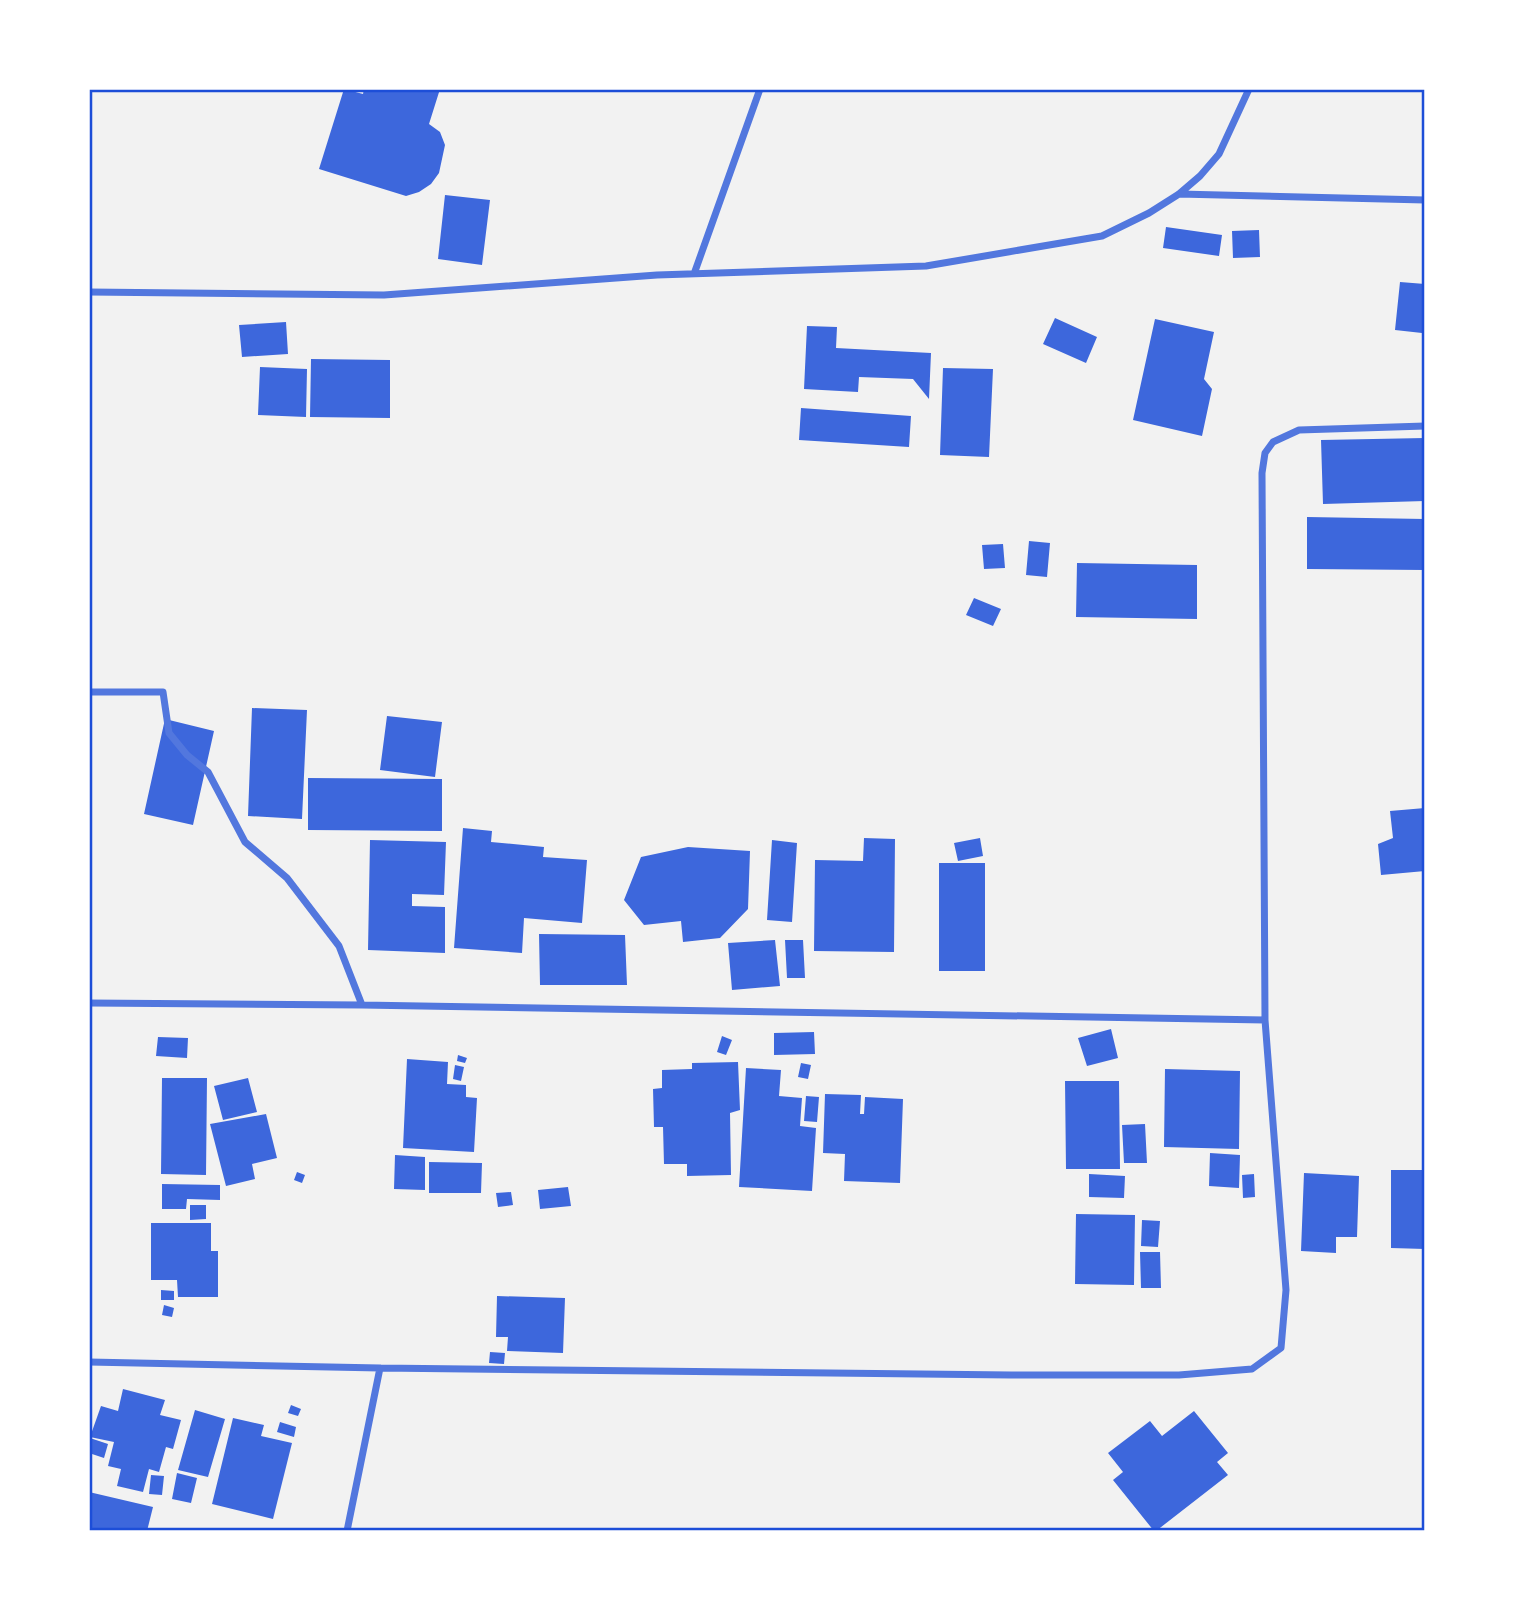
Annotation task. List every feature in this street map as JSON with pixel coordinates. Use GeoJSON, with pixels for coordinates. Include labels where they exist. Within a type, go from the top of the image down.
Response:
{"type":"FeatureCollection","features":[{"type":"Feature","properties":{"kind":"street"},"geometry":{"type":"LineString","coordinates":[[694,274],[760,89]]}},
{"type":"Feature","properties":{"kind":"street"},"geometry":{"type":"LineString","coordinates":[[89,292],[384,295],[657,275],[926,266],[1102,236],[1149,213],[1179,194],[1200,176],[1219,154],[1250,89]]}},
{"type":"Feature","properties":{"kind":"street"},"geometry":{"type":"LineString","coordinates":[[1179,194],[1425,200]]}},
{"type":"Feature","properties":{"kind":"street"},"geometry":{"type":"LineString","coordinates":[[89,1362],[1011,1375],[1179,1375],[1252,1369],[1281,1348],[1286,1290],[1265,1020],[1262,473],[1265,453],[1273,442],[1299,430],[1425,426]]}},
{"type":"Feature","properties":{"kind":"street"},"geometry":{"type":"LineString","coordinates":[[89,692],[163,692],[169,733],[187,755],[208,772],[245,842],[287,878],[339,946],[362,1005]]}},
{"type":"Feature","properties":{"kind":"street"},"geometry":{"type":"LineString","coordinates":[[89,1003],[1265,1020]]}},
{"type":"Feature","properties":{"kind":"street"},"geometry":{"type":"LineString","coordinates":[[347,1531],[380,1368]]}},
{"type":"Feature","properties":{"kind":"building"},"geometry":{"type":"Polygon","coordinates":[[[344,89],[363,94],[364,89],[440,89],[429,124],[440,132],[445,145],[439,173],[431,184],[406,196],[319,169],[344,89]]]}},
{"type":"Feature","properties":{"kind":"building"},"geometry":{"type":"Polygon","coordinates":[[[445,195],[490,200],[482,265],[438,259],[445,195]]]}},
{"type":"Feature","properties":{"kind":"building"},"geometry":{"type":"Polygon","coordinates":[[[1166,227],[1222,235],[1219,256],[1163,248],[1166,227]]]}},
{"type":"Feature","properties":{"kind":"building"},"geometry":{"type":"Polygon","coordinates":[[[1259,230],[1260,257],[1233,258],[1232,231],[1259,230]]]}},
{"type":"Feature","properties":{"kind":"building"},"geometry":{"type":"Polygon","coordinates":[[[1400,282],[1425,284],[1422,333],[1395,330],[1400,282]]]}},
{"type":"Feature","properties":{"kind":"building"},"geometry":{"type":"Polygon","coordinates":[[[1055,318],[1097,337],[1086,363],[1043,344],[1055,318]]]}},
{"type":"Feature","properties":{"kind":"building"},"geometry":{"type":"Polygon","coordinates":[[[1155,319],[1214,332],[1204,379],[1212,389],[1202,436],[1133,420],[1155,319]]]}},
{"type":"Feature","properties":{"kind":"building"},"geometry":{"type":"Polygon","coordinates":[[[286,322],[288,354],[242,357],[239,325],[286,322]]]}},
{"type":"Feature","properties":{"kind":"building"},"geometry":{"type":"Polygon","coordinates":[[[807,326],[837,327],[836,348],[931,353],[929,399],[913,379],[859,377],[858,392],[804,389],[807,326]]]}},
{"type":"Feature","properties":{"kind":"building"},"geometry":{"type":"Polygon","coordinates":[[[311,359],[390,360],[390,418],[310,417],[311,359]]]}},
{"type":"Feature","properties":{"kind":"building"},"geometry":{"type":"Polygon","coordinates":[[[260,367],[307,369],[306,417],[258,415],[260,367]]]}},
{"type":"Feature","properties":{"kind":"building"},"geometry":{"type":"Polygon","coordinates":[[[943,368],[993,369],[989,457],[940,455],[943,368]]]}},
{"type":"Feature","properties":{"kind":"building"},"geometry":{"type":"Polygon","coordinates":[[[801,408],[911,416],[909,447],[799,440],[801,408]]]}},
{"type":"Feature","properties":{"kind":"building"},"geometry":{"type":"Polygon","coordinates":[[[1425,438],[1425,501],[1323,504],[1321,440],[1425,438]]]}},
{"type":"Feature","properties":{"kind":"building"},"geometry":{"type":"Polygon","coordinates":[[[1307,517],[1425,519],[1425,570],[1307,569],[1307,517]]]}},
{"type":"Feature","properties":{"kind":"building"},"geometry":{"type":"Polygon","coordinates":[[[1029,541],[1050,543],[1047,577],[1026,575],[1029,541]]]}},
{"type":"Feature","properties":{"kind":"building"},"geometry":{"type":"Polygon","coordinates":[[[1003,544],[1005,568],[984,569],[982,545],[1003,544]]]}},
{"type":"Feature","properties":{"kind":"building"},"geometry":{"type":"Polygon","coordinates":[[[1077,563],[1197,565],[1197,619],[1076,617],[1077,563]]]}},
{"type":"Feature","properties":{"kind":"building"},"geometry":{"type":"Polygon","coordinates":[[[974,598],[1001,609],[993,626],[966,615],[974,598]]]}},
{"type":"Feature","properties":{"kind":"building"},"geometry":{"type":"Polygon","coordinates":[[[252,708],[307,710],[302,819],[248,816],[252,708]]]}},
{"type":"Feature","properties":{"kind":"building"},"geometry":{"type":"Polygon","coordinates":[[[387,716],[442,722],[435,777],[380,770],[387,716]]]}},
{"type":"Feature","properties":{"kind":"building"},"geometry":{"type":"Polygon","coordinates":[[[165,719],[214,731],[193,825],[144,814],[165,719]]]}},
{"type":"Feature","properties":{"kind":"building"},"geometry":{"type":"Polygon","coordinates":[[[308,778],[442,779],[442,831],[308,830],[308,778]]]}},
{"type":"Feature","properties":{"kind":"building"},"geometry":{"type":"Polygon","coordinates":[[[1425,808],[1425,871],[1381,875],[1378,844],[1393,838],[1390,811],[1425,808]]]}},
{"type":"Feature","properties":{"kind":"building"},"geometry":{"type":"Polygon","coordinates":[[[463,828],[492,831],[491,842],[544,847],[543,857],[587,860],[582,923],[524,918],[522,953],[454,948],[463,828]]]}},
{"type":"Feature","properties":{"kind":"building"},"geometry":{"type":"Polygon","coordinates":[[[864,838],[895,839],[894,952],[814,951],[815,860],[863,861],[864,838]]]}},
{"type":"Feature","properties":{"kind":"building"},"geometry":{"type":"Polygon","coordinates":[[[980,838],[983,856],[958,861],[954,843],[980,838]]]}},
{"type":"Feature","properties":{"kind":"building"},"geometry":{"type":"Polygon","coordinates":[[[370,840],[446,842],[444,895],[412,894],[412,906],[445,907],[445,953],[368,950],[370,840]]]}},
{"type":"Feature","properties":{"kind":"building"},"geometry":{"type":"Polygon","coordinates":[[[772,840],[797,843],[792,922],[767,920],[772,840]]]}},
{"type":"Feature","properties":{"kind":"building"},"geometry":{"type":"Polygon","coordinates":[[[688,847],[750,851],[748,909],[720,938],[683,942],[681,921],[644,925],[624,900],[641,857],[688,847]]]}},
{"type":"Feature","properties":{"kind":"building"},"geometry":{"type":"Polygon","coordinates":[[[939,863],[985,863],[985,971],[939,971],[939,863]]]}},
{"type":"Feature","properties":{"kind":"building"},"geometry":{"type":"Polygon","coordinates":[[[539,934],[625,935],[627,985],[540,985],[539,934]]]}},
{"type":"Feature","properties":{"kind":"building"},"geometry":{"type":"Polygon","coordinates":[[[775,940],[780,986],[732,990],[728,943],[775,940]]]}},
{"type":"Feature","properties":{"kind":"building"},"geometry":{"type":"Polygon","coordinates":[[[785,940],[803,940],[805,978],[787,978],[785,940]]]}},
{"type":"Feature","properties":{"kind":"building"},"geometry":{"type":"Polygon","coordinates":[[[1111,1029],[1118,1058],[1087,1066],[1078,1038],[1111,1029]]]}},
{"type":"Feature","properties":{"kind":"building"},"geometry":{"type":"Polygon","coordinates":[[[814,1032],[815,1054],[774,1055],[774,1033],[814,1032]]]}},
{"type":"Feature","properties":{"kind":"building"},"geometry":{"type":"Polygon","coordinates":[[[722,1036],[732,1040],[726,1055],[717,1052],[722,1036]]]}},
{"type":"Feature","properties":{"kind":"building"},"geometry":{"type":"Polygon","coordinates":[[[158,1037],[188,1038],[187,1058],[156,1056],[158,1037]]]}},
{"type":"Feature","properties":{"kind":"building"},"geometry":{"type":"Polygon","coordinates":[[[458,1055],[467,1058],[465,1063],[457,1061],[458,1055]]]}},
{"type":"Feature","properties":{"kind":"building"},"geometry":{"type":"Polygon","coordinates":[[[407,1059],[448,1062],[447,1084],[466,1085],[466,1097],[477,1098],[474,1152],[403,1148],[407,1059]]]}},
{"type":"Feature","properties":{"kind":"building"},"geometry":{"type":"Polygon","coordinates":[[[738,1062],[740,1110],[730,1113],[731,1175],[687,1176],[687,1164],[664,1164],[663,1127],[654,1127],[653,1089],[662,1088],[662,1070],[692,1069],[692,1063],[738,1062]]]}},
{"type":"Feature","properties":{"kind":"building"},"geometry":{"type":"Polygon","coordinates":[[[801,1063],[811,1065],[808,1079],[798,1077],[801,1063]]]}},
{"type":"Feature","properties":{"kind":"building"},"geometry":{"type":"Polygon","coordinates":[[[455,1065],[464,1067],[461,1081],[453,1079],[455,1065]]]}},
{"type":"Feature","properties":{"kind":"building"},"geometry":{"type":"Polygon","coordinates":[[[746,1068],[781,1070],[779,1096],[802,1098],[800,1126],[816,1128],[812,1191],[739,1187],[746,1068]]]}},
{"type":"Feature","properties":{"kind":"building"},"geometry":{"type":"Polygon","coordinates":[[[1165,1069],[1240,1071],[1239,1149],[1164,1147],[1165,1069]]]}},
{"type":"Feature","properties":{"kind":"building"},"geometry":{"type":"Polygon","coordinates":[[[162,1078],[207,1078],[206,1175],[161,1174],[162,1078]]]}},
{"type":"Feature","properties":{"kind":"building"},"geometry":{"type":"Polygon","coordinates":[[[248,1078],[257,1112],[223,1120],[214,1086],[248,1078]]]}},
{"type":"Feature","properties":{"kind":"building"},"geometry":{"type":"Polygon","coordinates":[[[1065,1081],[1119,1081],[1120,1169],[1066,1169],[1065,1081]]]}},
{"type":"Feature","properties":{"kind":"building"},"geometry":{"type":"Polygon","coordinates":[[[825,1094],[861,1095],[860,1114],[864,1114],[865,1097],[903,1099],[900,1183],[844,1181],[845,1154],[823,1153],[825,1094]]]}},
{"type":"Feature","properties":{"kind":"building"},"geometry":{"type":"Polygon","coordinates":[[[806,1096],[819,1097],[817,1122],[804,1121],[806,1096]]]}},
{"type":"Feature","properties":{"kind":"building"},"geometry":{"type":"Polygon","coordinates":[[[266,1114],[277,1158],[252,1164],[255,1179],[226,1186],[210,1124],[266,1114]]]}},
{"type":"Feature","properties":{"kind":"building"},"geometry":{"type":"Polygon","coordinates":[[[1145,1124],[1147,1163],[1124,1163],[1122,1125],[1145,1124]]]}},
{"type":"Feature","properties":{"kind":"building"},"geometry":{"type":"Polygon","coordinates":[[[1210,1153],[1240,1155],[1239,1188],[1209,1186],[1210,1153]]]}},
{"type":"Feature","properties":{"kind":"building"},"geometry":{"type":"Polygon","coordinates":[[[395,1155],[425,1157],[425,1190],[394,1189],[395,1155]]]}},
{"type":"Feature","properties":{"kind":"building"},"geometry":{"type":"Polygon","coordinates":[[[429,1162],[482,1163],[481,1193],[429,1193],[429,1162]]]}},
{"type":"Feature","properties":{"kind":"building"},"geometry":{"type":"Polygon","coordinates":[[[1391,1170],[1425,1170],[1425,1249],[1391,1248],[1391,1170]]]}},
{"type":"Feature","properties":{"kind":"building"},"geometry":{"type":"Polygon","coordinates":[[[297,1172],[305,1175],[302,1183],[294,1180],[297,1172]]]}},
{"type":"Feature","properties":{"kind":"building"},"geometry":{"type":"Polygon","coordinates":[[[1304,1173],[1359,1176],[1357,1237],[1336,1237],[1336,1253],[1301,1251],[1304,1173]]]}},
{"type":"Feature","properties":{"kind":"building"},"geometry":{"type":"Polygon","coordinates":[[[1089,1174],[1125,1176],[1124,1198],[1089,1197],[1089,1174]]]}},
{"type":"Feature","properties":{"kind":"building"},"geometry":{"type":"Polygon","coordinates":[[[1254,1174],[1255,1197],[1243,1198],[1242,1175],[1254,1174]]]}},
{"type":"Feature","properties":{"kind":"building"},"geometry":{"type":"Polygon","coordinates":[[[162,1184],[220,1185],[220,1200],[187,1199],[186,1209],[162,1209],[162,1184]]]}},
{"type":"Feature","properties":{"kind":"building"},"geometry":{"type":"Polygon","coordinates":[[[568,1187],[571,1206],[540,1209],[538,1190],[568,1187]]]}},
{"type":"Feature","properties":{"kind":"building"},"geometry":{"type":"Polygon","coordinates":[[[511,1192],[513,1205],[498,1207],[496,1193],[511,1192]]]}},
{"type":"Feature","properties":{"kind":"building"},"geometry":{"type":"Polygon","coordinates":[[[190,1205],[206,1205],[206,1219],[190,1220],[190,1205]]]}},
{"type":"Feature","properties":{"kind":"building"},"geometry":{"type":"Polygon","coordinates":[[[1076,1214],[1135,1215],[1134,1285],[1075,1284],[1076,1214]]]}},
{"type":"Feature","properties":{"kind":"building"},"geometry":{"type":"Polygon","coordinates":[[[1142,1220],[1160,1221],[1158,1247],[1141,1246],[1142,1220]]]}},
{"type":"Feature","properties":{"kind":"building"},"geometry":{"type":"Polygon","coordinates":[[[151,1223],[211,1223],[211,1251],[218,1251],[218,1297],[178,1297],[177,1280],[151,1280],[151,1223]]]}},
{"type":"Feature","properties":{"kind":"building"},"geometry":{"type":"Polygon","coordinates":[[[1140,1252],[1160,1252],[1161,1288],[1141,1288],[1140,1252]]]}},
{"type":"Feature","properties":{"kind":"building"},"geometry":{"type":"Polygon","coordinates":[[[161,1290],[174,1291],[174,1300],[161,1300],[161,1290]]]}},
{"type":"Feature","properties":{"kind":"building"},"geometry":{"type":"Polygon","coordinates":[[[497,1296],[565,1298],[563,1353],[507,1351],[508,1337],[496,1337],[497,1296]]]}},
{"type":"Feature","properties":{"kind":"building"},"geometry":{"type":"Polygon","coordinates":[[[164,1305],[174,1308],[172,1317],[162,1315],[164,1305]]]}},
{"type":"Feature","properties":{"kind":"building"},"geometry":{"type":"Polygon","coordinates":[[[490,1352],[505,1353],[504,1364],[489,1363],[490,1352]]]}},
{"type":"Feature","properties":{"kind":"building"},"geometry":{"type":"Polygon","coordinates":[[[123,1389],[165,1400],[160,1415],[181,1420],[173,1449],[166,1447],[159,1472],[149,1469],[143,1492],[117,1486],[121,1469],[108,1466],[114,1442],[90,1437],[101,1406],[118,1411],[123,1389]]]}},
{"type":"Feature","properties":{"kind":"building"},"geometry":{"type":"Polygon","coordinates":[[[291,1405],[301,1409],[298,1416],[288,1413],[291,1405]]]}},
{"type":"Feature","properties":{"kind":"building"},"geometry":{"type":"Polygon","coordinates":[[[195,1410],[225,1419],[208,1477],[178,1470],[195,1410]]]}},
{"type":"Feature","properties":{"kind":"building"},"geometry":{"type":"Polygon","coordinates":[[[1194,1411],[1228,1453],[1217,1462],[1228,1475],[1154,1531],[1113,1480],[1123,1472],[1108,1453],[1150,1421],[1162,1436],[1194,1411]]]}},
{"type":"Feature","properties":{"kind":"building"},"geometry":{"type":"Polygon","coordinates":[[[233,1418],[264,1425],[261,1436],[292,1443],[273,1519],[212,1504],[233,1418]]]}},
{"type":"Feature","properties":{"kind":"building"},"geometry":{"type":"Polygon","coordinates":[[[280,1422],[296,1427],[294,1437],[277,1432],[280,1422]]]}},
{"type":"Feature","properties":{"kind":"building"},"geometry":{"type":"Polygon","coordinates":[[[90,1438],[108,1444],[104,1458],[89,1453],[90,1438]]]}},
{"type":"Feature","properties":{"kind":"building"},"geometry":{"type":"Polygon","coordinates":[[[177,1473],[197,1478],[191,1503],[172,1499],[177,1473]]]}},
{"type":"Feature","properties":{"kind":"building"},"geometry":{"type":"Polygon","coordinates":[[[151,1475],[164,1476],[162,1495],[149,1494],[151,1475]]]}},
{"type":"Feature","properties":{"kind":"building"},"geometry":{"type":"Polygon","coordinates":[[[89,1492],[153,1507],[147,1531],[89,1531],[89,1492]]]}}]}
